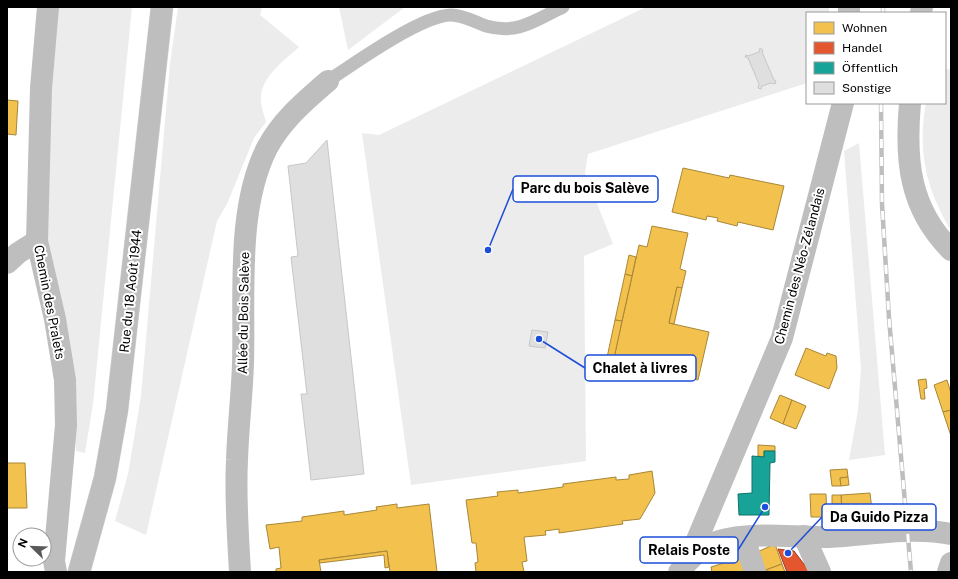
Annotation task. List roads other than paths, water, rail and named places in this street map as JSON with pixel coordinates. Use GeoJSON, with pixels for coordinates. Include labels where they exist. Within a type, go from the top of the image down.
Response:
{"type":"FeatureCollection","features":[{"type":"Feature","properties":{"kind":"street","name":"Chemin des Pralets"},"geometry":{"type":"LineString","coordinates":[[48,7],[41,88],[37,242],[55,319],[65,380],[66,425],[54,561],[56,572]]}},
{"type":"Feature","properties":{"kind":"street","name":"Rue du 18 Août 1944"},"geometry":{"type":"LineString","coordinates":[[79,572],[105,478],[117,410],[162,7]]}},
{"type":"Feature","properties":{"kind":"street","name":"Allée du Bois Salève"},"geometry":{"type":"LineString","coordinates":[[240,572],[236,500],[243,364],[244,256],[246,225],[255,183],[267,149],[284,122],[328,81]]}},
{"type":"Feature","properties":{"kind":"street","name":"Chemin des Néo-Zélandais"},"geometry":{"type":"LineString","coordinates":[[684,566],[782,338],[842,104]]}},
{"type":"Feature","properties":{"kind":"street"},"geometry":{"type":"LineString","coordinates":[[910,104],[908,124],[912,180],[915,193],[927,221],[938,237],[951,250]]}},
{"type":"Feature","properties":{"kind":"street"},"geometry":{"type":"LineString","coordinates":[[7,263],[18,253],[37,242]]}},
{"type":"Feature","properties":{"kind":"street"},"geometry":{"type":"LineString","coordinates":[[684,566],[708,545],[731,538],[804,536],[828,537],[933,530],[951,534]]}},
{"type":"Feature","properties":{"kind":"street"},"geometry":{"type":"LineString","coordinates":[[804,536],[820,572]]}},
{"type":"Feature","properties":{"kind":"street"},"geometry":{"type":"LineString","coordinates":[[744,538],[755,572]]}},
{"type":"Feature","properties":{"kind":"street"},"geometry":{"type":"LineString","coordinates":[[948,572],[951,563]]}},
{"type":"Feature","properties":{"kind":"lane"},"geometry":{"type":"LineString","coordinates":[[328,81],[393,39],[430,21],[450,15],[463,17],[497,29],[511,30],[563,7]]}},
{"type":"Feature","properties":{"kind":"railway"},"geometry":{"type":"LineString","coordinates":[[883,7],[883,12]]}},
{"type":"Feature","properties":{"kind":"railway"},"geometry":{"type":"LineString","coordinates":[[881,104],[882,204],[889,318],[911,572]]}},
{"type":"Feature","properties":{"kind":"place","name":"Parc du bois Salève"},"geometry":{"type":"Point","coordinates":[488,250]}},
{"type":"Feature","properties":{"kind":"place","name":"Chalet à livres"},"geometry":{"type":"Point","coordinates":[539,339]}},
{"type":"Feature","properties":{"kind":"place","name":"Relais Poste"},"geometry":{"type":"Point","coordinates":[765,507]}},
{"type":"Feature","properties":{"kind":"place","name":"Da Guido Pizza"},"geometry":{"type":"Point","coordinates":[788,553]}}]}
